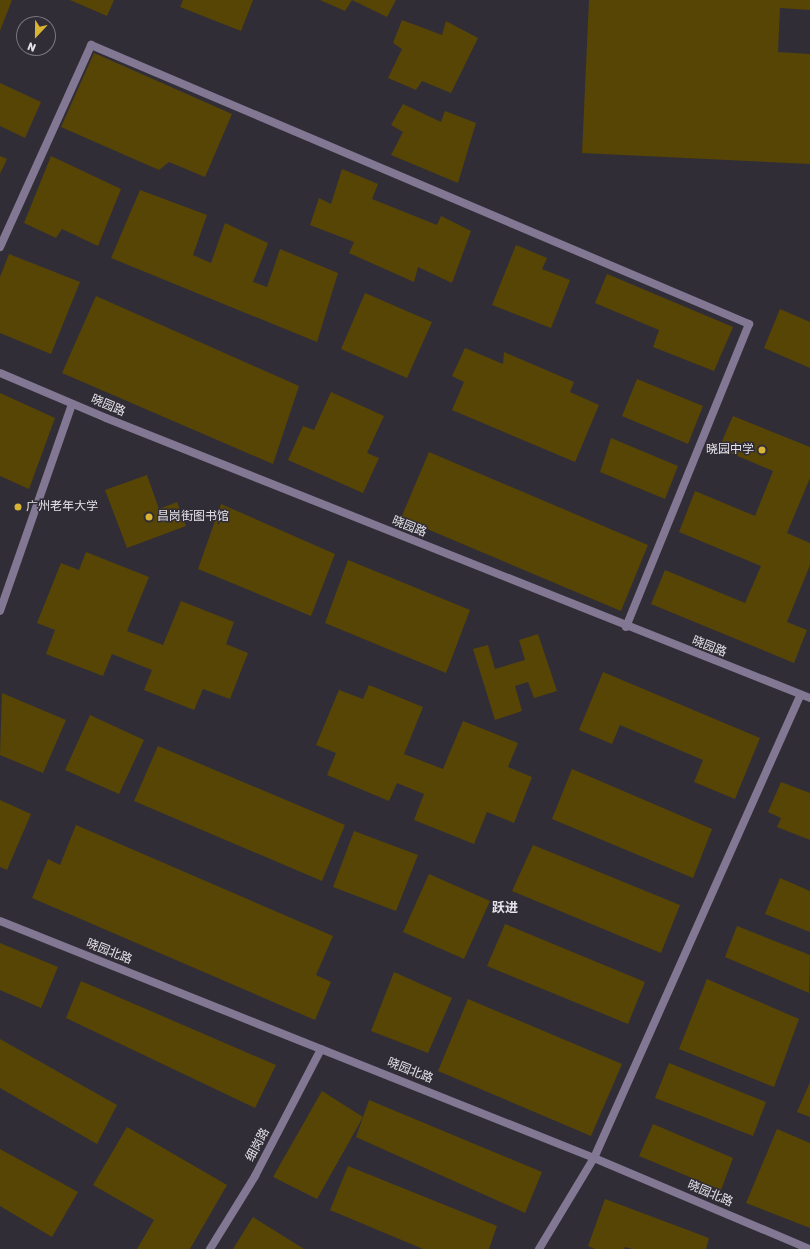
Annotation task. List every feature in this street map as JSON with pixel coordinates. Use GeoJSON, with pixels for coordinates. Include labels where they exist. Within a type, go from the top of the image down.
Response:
{"type":"FeatureCollection","features":[{"type":"Feature","properties":{"kind":"street"},"geometry":{"type":"LineString","coordinates":[[0,247],[91,45],[749,324],[626,627]]}},
{"type":"Feature","properties":{"kind":"street","name":"晓园路"},"geometry":{"type":"LineString","coordinates":[[0,373],[72,404],[626,627],[800,696],[810,698]]}},
{"type":"Feature","properties":{"kind":"street"},"geometry":{"type":"LineString","coordinates":[[0,611],[72,404]]}},
{"type":"Feature","properties":{"kind":"street"},"geometry":{"type":"LineString","coordinates":[[539,1249],[594,1158],[800,696]]}},
{"type":"Feature","properties":{"kind":"street","name":"晓园北路"},"geometry":{"type":"LineString","coordinates":[[0,921],[594,1158],[809,1249]]}},
{"type":"Feature","properties":{"kind":"street","name":"细岗路"},"geometry":{"type":"LineString","coordinates":[[210,1249],[255,1176],[322,1049]]}},
{"type":"Feature","properties":{"kind":"building"},"geometry":{"type":"Polygon","coordinates":[[[0,0],[12,0],[0,31],[0,0]]]}},
{"type":"Feature","properties":{"kind":"building"},"geometry":{"type":"Polygon","coordinates":[[[70,0],[114,0],[107,16],[70,0]]]}},
{"type":"Feature","properties":{"kind":"building"},"geometry":{"type":"Polygon","coordinates":[[[183,0],[253,0],[241,31],[180,7],[183,0]]]}},
{"type":"Feature","properties":{"kind":"building"},"geometry":{"type":"Polygon","coordinates":[[[320,0],[352,0],[345,11],[320,0]]]}},
{"type":"Feature","properties":{"kind":"building"},"geometry":{"type":"Polygon","coordinates":[[[352,0],[396,0],[387,17],[352,0]]]}},
{"type":"Feature","properties":{"kind":"building"},"geometry":{"type":"Polygon","coordinates":[[[589,0],[810,0],[810,10],[780,8],[778,52],[810,54],[810,164],[582,153],[589,0]]]}},
{"type":"Feature","properties":{"kind":"building"},"geometry":{"type":"Polygon","coordinates":[[[402,20],[442,35],[446,21],[478,38],[451,93],[422,81],[416,90],[388,78],[402,49],[393,43],[402,20]]]}},
{"type":"Feature","properties":{"kind":"building"},"geometry":{"type":"Polygon","coordinates":[[[94,53],[232,114],[205,177],[169,162],[159,170],[61,127],[94,53]]]}},
{"type":"Feature","properties":{"kind":"building"},"geometry":{"type":"Polygon","coordinates":[[[0,83],[41,102],[25,138],[0,126],[0,83]]]}},
{"type":"Feature","properties":{"kind":"building"},"geometry":{"type":"Polygon","coordinates":[[[403,104],[441,122],[445,111],[476,123],[458,183],[391,155],[403,132],[391,125],[403,104]]]}},
{"type":"Feature","properties":{"kind":"building"},"geometry":{"type":"Polygon","coordinates":[[[0,156],[7,159],[0,174],[0,156]]]}},
{"type":"Feature","properties":{"kind":"building"},"geometry":{"type":"Polygon","coordinates":[[[51,156],[121,189],[98,246],[62,229],[56,238],[24,223],[51,156]]]}},
{"type":"Feature","properties":{"kind":"building"},"geometry":{"type":"Polygon","coordinates":[[[342,169],[378,184],[372,199],[437,225],[441,216],[471,231],[452,283],[418,267],[414,282],[349,253],[354,242],[310,225],[319,198],[331,204],[342,169]]]}},
{"type":"Feature","properties":{"kind":"building"},"geometry":{"type":"Polygon","coordinates":[[[140,190],[207,215],[193,255],[211,263],[225,223],[268,243],[253,282],[267,287],[280,249],[338,273],[317,342],[111,258],[140,190]]]}},
{"type":"Feature","properties":{"kind":"building"},"geometry":{"type":"Polygon","coordinates":[[[516,245],[547,258],[542,269],[570,280],[551,328],[492,305],[516,245]]]}},
{"type":"Feature","properties":{"kind":"building"},"geometry":{"type":"Polygon","coordinates":[[[9,254],[80,282],[51,354],[0,333],[0,277],[9,254]]]}},
{"type":"Feature","properties":{"kind":"building"},"geometry":{"type":"Polygon","coordinates":[[[607,274],[733,327],[714,371],[653,347],[659,330],[595,303],[607,274]]]}},
{"type":"Feature","properties":{"kind":"building"},"geometry":{"type":"Polygon","coordinates":[[[365,293],[432,322],[407,378],[341,349],[365,293]]]}},
{"type":"Feature","properties":{"kind":"building"},"geometry":{"type":"Polygon","coordinates":[[[96,296],[299,386],[273,464],[62,373],[96,296]]]}},
{"type":"Feature","properties":{"kind":"building"},"geometry":{"type":"Polygon","coordinates":[[[780,309],[810,322],[810,368],[764,348],[780,309]]]}},
{"type":"Feature","properties":{"kind":"building"},"geometry":{"type":"Polygon","coordinates":[[[465,348],[503,364],[504,352],[574,382],[570,392],[599,405],[575,462],[452,410],[464,382],[452,376],[465,348]]]}},
{"type":"Feature","properties":{"kind":"building"},"geometry":{"type":"Polygon","coordinates":[[[637,379],[703,406],[688,444],[622,416],[637,379]]]}},
{"type":"Feature","properties":{"kind":"building"},"geometry":{"type":"Polygon","coordinates":[[[331,392],[384,416],[367,453],[379,458],[363,493],[288,460],[303,426],[314,430],[331,392]]]}},
{"type":"Feature","properties":{"kind":"building"},"geometry":{"type":"Polygon","coordinates":[[[0,393],[55,418],[29,489],[0,476],[0,393]]]}},
{"type":"Feature","properties":{"kind":"building"},"geometry":{"type":"Polygon","coordinates":[[[733,416],[810,447],[810,478],[787,533],[810,543],[810,565],[787,622],[807,630],[794,663],[651,604],[665,570],[745,603],[761,566],[679,532],[695,491],[755,516],[773,471],[719,448],[733,416]]]}},
{"type":"Feature","properties":{"kind":"building"},"geometry":{"type":"Polygon","coordinates":[[[611,438],[678,466],[665,499],[600,472],[611,438]]]}},
{"type":"Feature","properties":{"kind":"building"},"geometry":{"type":"Polygon","coordinates":[[[429,452],[648,545],[621,611],[401,518],[429,452]]]}},
{"type":"Feature","properties":{"kind":"building","name":"昌岗街图书馆"},"geometry":{"type":"Polygon","coordinates":[[[147,475],[159,509],[177,502],[186,526],[127,548],[105,490],[147,475]]]}},
{"type":"Feature","properties":{"kind":"building"},"geometry":{"type":"Polygon","coordinates":[[[221,504],[335,554],[311,616],[198,569],[221,504]]]}},
{"type":"Feature","properties":{"kind":"building"},"geometry":{"type":"Polygon","coordinates":[[[86,552],[149,577],[127,631],[163,645],[181,601],[234,622],[226,644],[248,653],[230,699],[203,689],[194,710],[144,690],[152,670],[112,654],[103,676],[46,654],[55,630],[37,623],[61,563],[79,570],[86,552]]]}},
{"type":"Feature","properties":{"kind":"building"},"geometry":{"type":"Polygon","coordinates":[[[348,560],[470,610],[446,673],[325,623],[348,560]]]}},
{"type":"Feature","properties":{"kind":"building"},"geometry":{"type":"Polygon","coordinates":[[[538,634],[557,691],[534,698],[528,682],[515,686],[522,711],[495,720],[473,649],[488,645],[495,669],[525,660],[519,640],[538,634]]]}},
{"type":"Feature","properties":{"kind":"building"},"geometry":{"type":"Polygon","coordinates":[[[603,672],[760,738],[735,799],[694,782],[703,760],[620,725],[612,744],[579,730],[603,672]]]}},
{"type":"Feature","properties":{"kind":"building"},"geometry":{"type":"Polygon","coordinates":[[[369,685],[423,707],[404,754],[443,769],[463,721],[518,743],[508,767],[532,777],[514,823],[487,812],[474,844],[414,820],[424,794],[397,783],[389,801],[327,775],[336,753],[316,745],[339,690],[363,699],[369,685]]]}},
{"type":"Feature","properties":{"kind":"building"},"geometry":{"type":"Polygon","coordinates":[[[2,693],[66,720],[43,773],[0,755],[2,693]]]}},
{"type":"Feature","properties":{"kind":"building"},"geometry":{"type":"Polygon","coordinates":[[[90,715],[144,740],[119,794],[65,770],[90,715]]]}},
{"type":"Feature","properties":{"kind":"building"},"geometry":{"type":"Polygon","coordinates":[[[158,746],[345,825],[322,881],[134,801],[158,746]]]}},
{"type":"Feature","properties":{"kind":"building"},"geometry":{"type":"Polygon","coordinates":[[[572,769],[712,829],[693,878],[552,819],[572,769]]]}},
{"type":"Feature","properties":{"kind":"building"},"geometry":{"type":"Polygon","coordinates":[[[781,782],[810,793],[810,840],[777,827],[781,818],[768,812],[781,782]]]}},
{"type":"Feature","properties":{"kind":"building"},"geometry":{"type":"Polygon","coordinates":[[[0,800],[31,814],[7,870],[0,867],[0,800]]]}},
{"type":"Feature","properties":{"kind":"building"},"geometry":{"type":"Polygon","coordinates":[[[76,825],[333,936],[316,975],[331,982],[315,1020],[32,898],[48,859],[60,865],[76,825]]]}},
{"type":"Feature","properties":{"kind":"building"},"geometry":{"type":"Polygon","coordinates":[[[354,831],[418,855],[396,911],[333,887],[354,831]]]}},
{"type":"Feature","properties":{"kind":"building"},"geometry":{"type":"Polygon","coordinates":[[[533,845],[680,905],[661,953],[512,891],[533,845]]]}},
{"type":"Feature","properties":{"kind":"building"},"geometry":{"type":"Polygon","coordinates":[[[429,874],[490,901],[464,959],[403,932],[429,874]]]}},
{"type":"Feature","properties":{"kind":"building"},"geometry":{"type":"Polygon","coordinates":[[[780,878],[810,891],[810,932],[765,914],[780,878]]]}},
{"type":"Feature","properties":{"kind":"building"},"geometry":{"type":"Polygon","coordinates":[[[505,924],[645,982],[628,1024],[487,966],[505,924]]]}},
{"type":"Feature","properties":{"kind":"building"},"geometry":{"type":"Polygon","coordinates":[[[737,926],[810,955],[809,993],[725,957],[737,926]]]}},
{"type":"Feature","properties":{"kind":"building"},"geometry":{"type":"Polygon","coordinates":[[[0,943],[58,967],[41,1008],[0,990],[0,943]]]}},
{"type":"Feature","properties":{"kind":"building"},"geometry":{"type":"Polygon","coordinates":[[[394,972],[452,998],[428,1053],[371,1031],[394,972]]]}},
{"type":"Feature","properties":{"kind":"building"},"geometry":{"type":"Polygon","coordinates":[[[707,979],[799,1019],[774,1087],[679,1049],[707,979]]]}},
{"type":"Feature","properties":{"kind":"building"},"geometry":{"type":"Polygon","coordinates":[[[81,981],[276,1065],[255,1108],[66,1018],[81,981]]]}},
{"type":"Feature","properties":{"kind":"building"},"geometry":{"type":"Polygon","coordinates":[[[468,999],[622,1064],[591,1136],[438,1071],[468,999]]]}},
{"type":"Feature","properties":{"kind":"building"},"geometry":{"type":"Polygon","coordinates":[[[0,1039],[117,1105],[97,1144],[0,1088],[0,1039]]]}},
{"type":"Feature","properties":{"kind":"building"},"geometry":{"type":"Polygon","coordinates":[[[669,1063],[766,1102],[753,1136],[655,1098],[669,1063]]]}},
{"type":"Feature","properties":{"kind":"building"},"geometry":{"type":"Polygon","coordinates":[[[810,1082],[810,1117],[797,1112],[810,1082]]]}},
{"type":"Feature","properties":{"kind":"building"},"geometry":{"type":"Polygon","coordinates":[[[322,1091],[363,1117],[317,1199],[273,1177],[322,1091]]]}},
{"type":"Feature","properties":{"kind":"building"},"geometry":{"type":"Polygon","coordinates":[[[369,1100],[542,1172],[525,1213],[356,1137],[369,1100]]]}},
{"type":"Feature","properties":{"kind":"building"},"geometry":{"type":"Polygon","coordinates":[[[653,1124],[733,1158],[721,1190],[639,1156],[653,1124]]]}},
{"type":"Feature","properties":{"kind":"building"},"geometry":{"type":"Polygon","coordinates":[[[127,1127],[227,1185],[190,1249],[137,1249],[154,1220],[93,1185],[127,1127]]]}},
{"type":"Feature","properties":{"kind":"building"},"geometry":{"type":"Polygon","coordinates":[[[777,1129],[810,1143],[810,1228],[746,1203],[777,1129]]]}},
{"type":"Feature","properties":{"kind":"building"},"geometry":{"type":"Polygon","coordinates":[[[0,1149],[78,1192],[52,1237],[0,1206],[0,1149]]]}},
{"type":"Feature","properties":{"kind":"building"},"geometry":{"type":"Polygon","coordinates":[[[348,1166],[497,1226],[489,1249],[423,1249],[330,1210],[348,1166]]]}},
{"type":"Feature","properties":{"kind":"building"},"geometry":{"type":"Polygon","coordinates":[[[605,1199],[709,1238],[706,1249],[632,1249],[625,1247],[624,1249],[595,1249],[588,1246],[605,1199]]]}},
{"type":"Feature","properties":{"kind":"building"},"geometry":{"type":"Polygon","coordinates":[[[253,1217],[304,1249],[233,1249],[253,1217]]]}},
{"type":"Feature","properties":{"kind":"place","name":"晓园中学"},"geometry":{"type":"Point","coordinates":[762,450]}},
{"type":"Feature","properties":{"kind":"place","name":"广州老年大学"},"geometry":{"type":"Point","coordinates":[18,507]}},
{"type":"Feature","properties":{"kind":"place","name":"昌岗街图书馆"},"geometry":{"type":"Point","coordinates":[149,517]}},
{"type":"Feature","properties":{"kind":"district","name":"跃进"},"geometry":{"type":"Point","coordinates":[505,908]}}]}
